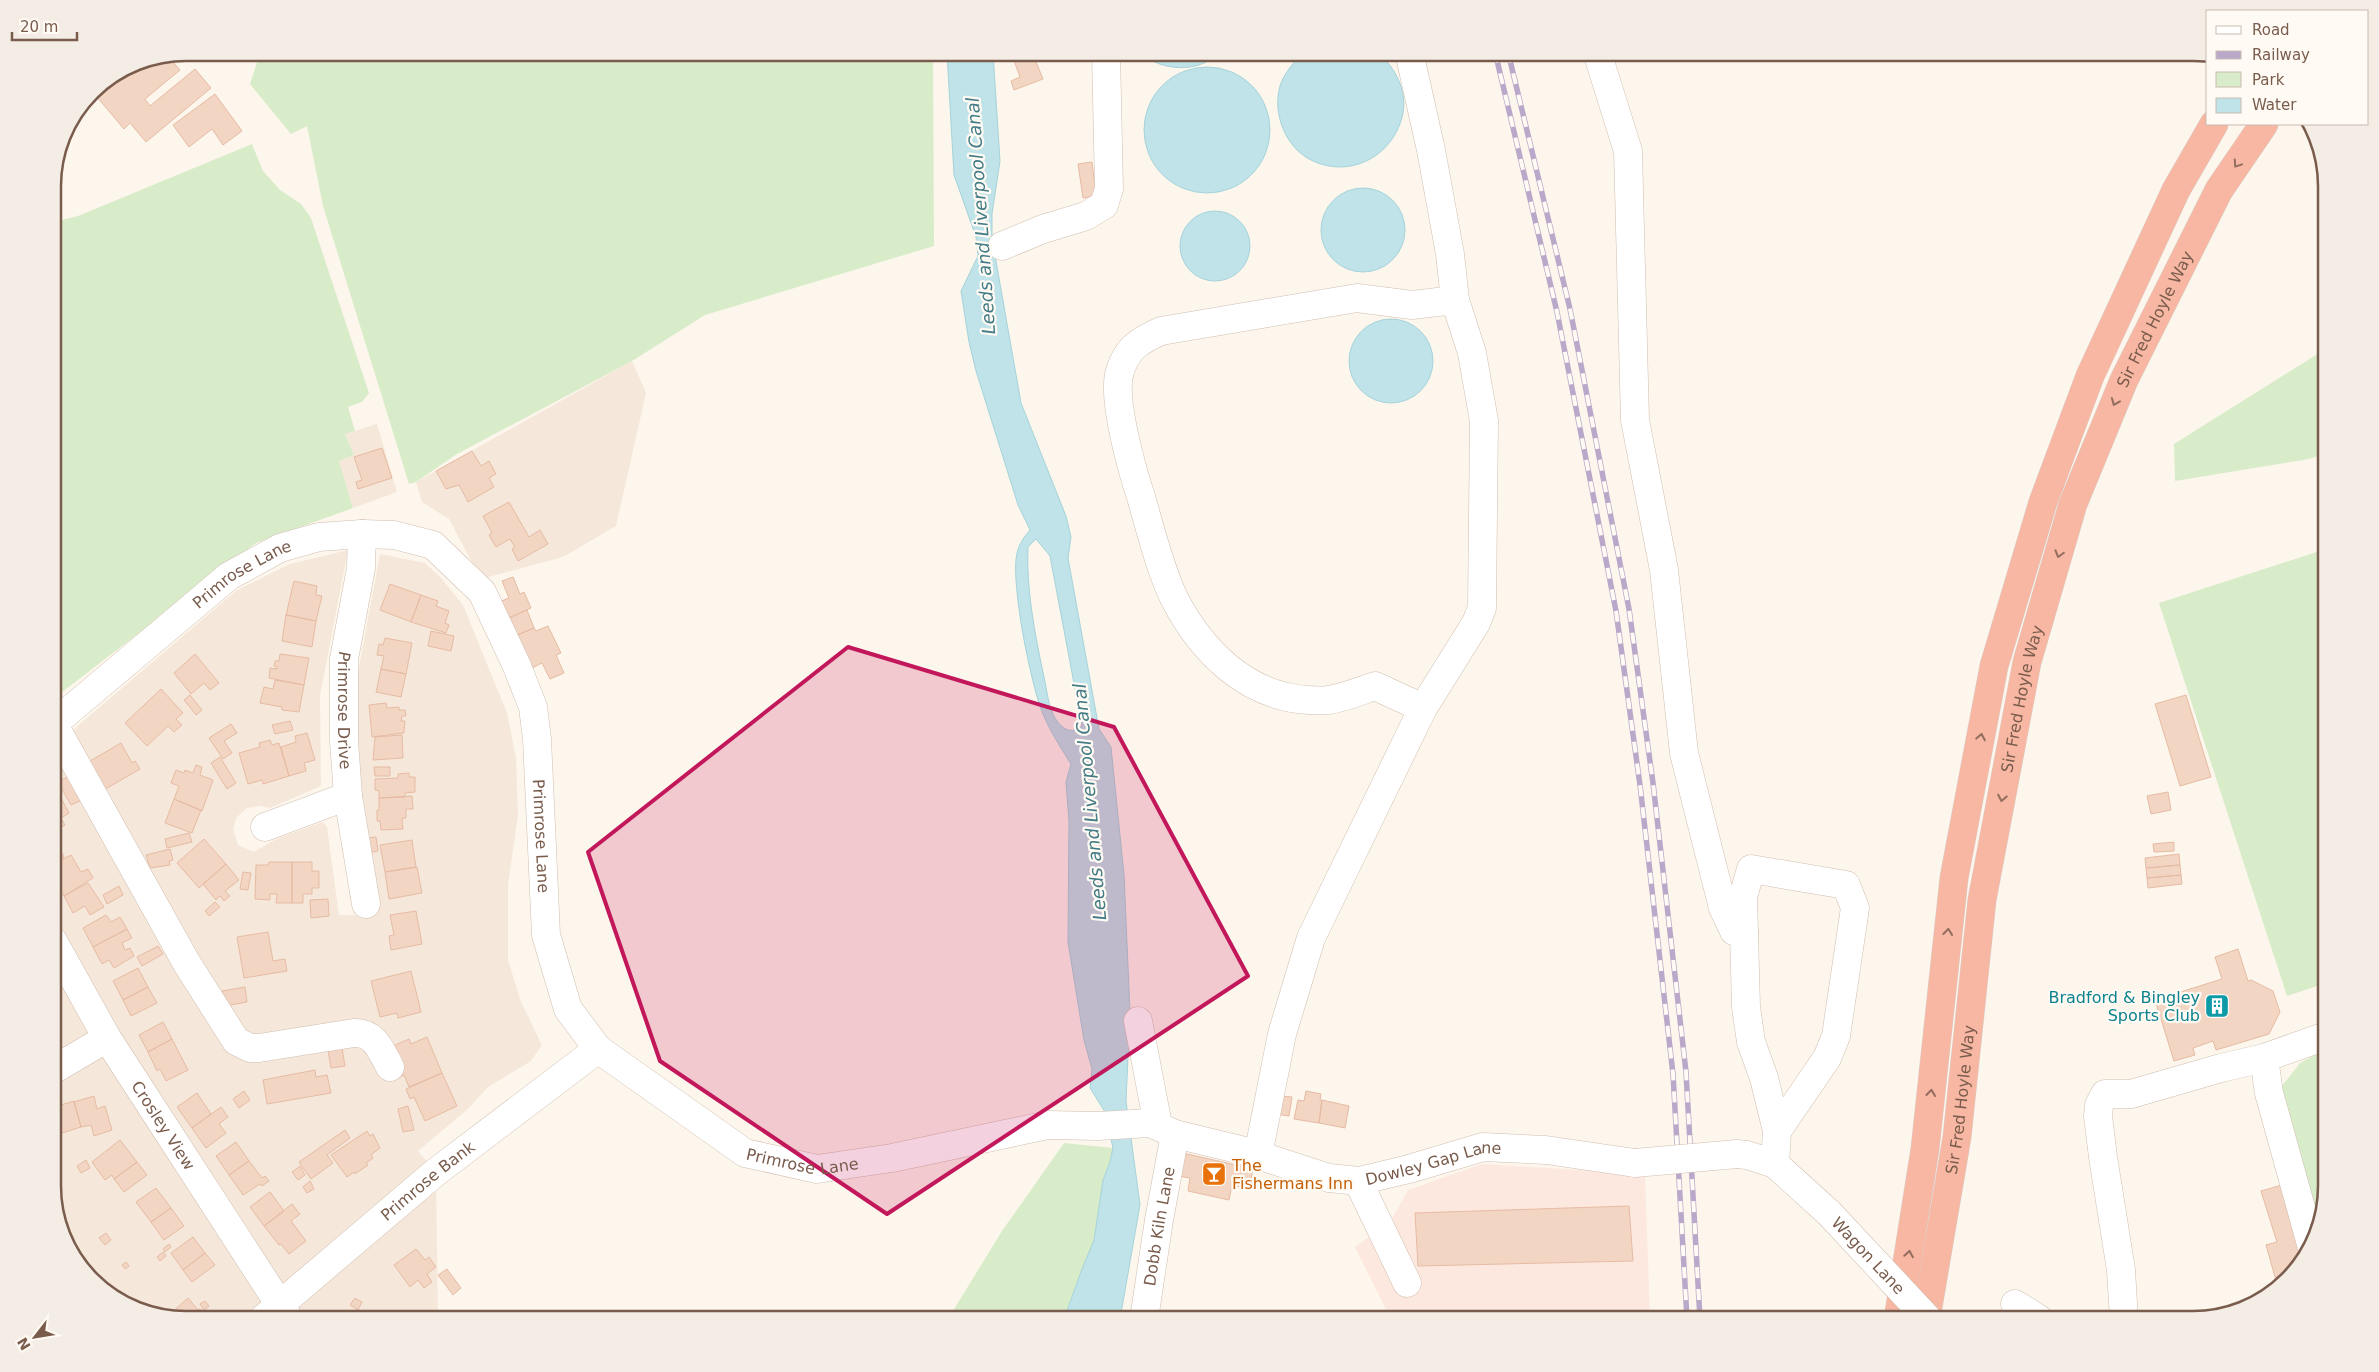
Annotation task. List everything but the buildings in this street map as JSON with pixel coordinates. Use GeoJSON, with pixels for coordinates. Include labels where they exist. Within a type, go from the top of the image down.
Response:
{"type":"FeatureCollection","features":[{"type":"Feature","properties":{"kind":"highway","name":"Sir Fred Hoyle Way"},"geometry":{"type":"LineString","coordinates":[[1899,1311],[1925,1149],[1954,878],[1994,666],[2043,502],[2090,376],[2176,190],[2213,125]]}},
{"type":"Feature","properties":{"kind":"highway","name":"Sir Fred Hoyle Way"},"geometry":{"type":"LineString","coordinates":[[1929,1311],[1958,1137],[1982,900],[2028,662],[2073,504],[2124,380],[2219,190],[2263,125]]}},
{"type":"Feature","properties":{"kind":"street"},"geometry":{"type":"LineString","coordinates":[[1002,246],[1044,229],[1086,216],[1104,205],[1109,189],[1106,61]]}},
{"type":"Feature","properties":{"kind":"street"},"geometry":{"type":"LineString","coordinates":[[1258,1155],[1282,1034],[1311,938],[1423,708],[1476,623],[1482,608],[1484,421],[1472,353],[1455,300],[1450,254],[1443,216],[1411,61]]}},
{"type":"Feature","properties":{"kind":"street"},"geometry":{"type":"LineString","coordinates":[[1600,61],[1628,151],[1635,420],[1664,570],[1684,753],[1723,908],[1734,931],[1744,932]]}},
{"type":"Feature","properties":{"kind":"street"},"geometry":{"type":"LineString","coordinates":[[1423,708],[1375,686],[1327,700],[1294,699],[1268,692],[1236,675],[1202,641],[1174,597],[1149,526],[1129,459],[1118,392],[1119,375],[1128,352],[1140,340],[1161,331],[1357,298],[1412,305],[1455,300]]}},
{"type":"Feature","properties":{"kind":"street","name":"Primrose Lane"},"geometry":{"type":"LineString","coordinates":[[62,716],[229,576],[280,548],[319,537],[362,534],[394,535],[433,545],[482,592],[516,664],[533,707],[536,731],[546,935],[568,1009],[598,1049],[745,1153],[817,1169],[892,1158],[1048,1125],[1161,1127]]}},
{"type":"Feature","properties":{"kind":"street","name":"Primrose Drive"},"geometry":{"type":"LineString","coordinates":[[362,534],[361,568],[344,659],[344,741],[348,796],[366,904]]}},
{"type":"Feature","properties":{"kind":"street"},"geometry":{"type":"LineString","coordinates":[[62,738],[186,962],[236,1041],[250,1048],[259,1048],[354,1033],[366,1034],[371,1037],[390,1067]]}},
{"type":"Feature","properties":{"kind":"street"},"geometry":{"type":"LineString","coordinates":[[265,827],[348,796]]}},
{"type":"Feature","properties":{"kind":"street"},"geometry":{"type":"LineString","coordinates":[[1775,1164],[1777,1132],[1764,1078],[1751,1042],[1746,1007],[1743,897],[1751,869],[1846,885],[1855,908],[1836,1036],[1827,1058],[1777,1132]]}},
{"type":"Feature","properties":{"kind":"street","name":"Crosley View"},"geometry":{"type":"LineString","coordinates":[[62,957],[107,1038],[276,1311]]}},
{"type":"Feature","properties":{"kind":"street"},"geometry":{"type":"LineString","coordinates":[[1138,1021],[1161,1127]]}},
{"type":"Feature","properties":{"kind":"street"},"geometry":{"type":"LineString","coordinates":[[62,1065],[107,1038]]}},
{"type":"Feature","properties":{"kind":"street"},"geometry":{"type":"LineString","coordinates":[[2123,1311],[2121,1270],[2102,1157],[2098,1116],[2102,1098],[2105,1094],[2130,1094],[2264,1058],[2318,1039]]}},
{"type":"Feature","properties":{"kind":"street","name":"Primrose Bank"},"geometry":{"type":"LineString","coordinates":[[282,1311],[436,1172],[598,1049]]}},
{"type":"Feature","properties":{"kind":"street"},"geometry":{"type":"LineString","coordinates":[[2264,1058],[2269,1093],[2308,1234]]}},
{"type":"Feature","properties":{"kind":"street","name":"Dowley Gap Lane"},"geometry":{"type":"LineString","coordinates":[[1161,1127],[1329,1178],[1358,1181],[1409,1169],[1483,1147],[1546,1150],[1635,1164],[1737,1154],[1775,1164]]}},
{"type":"Feature","properties":{"kind":"street","name":"Dobb Kiln Lane"},"geometry":{"type":"LineString","coordinates":[[1145,1311],[1159,1220],[1161,1127]]}},
{"type":"Feature","properties":{"kind":"street","name":"Wagon Lane"},"geometry":{"type":"LineString","coordinates":[[1775,1164],[1829,1213],[1919,1311]]}},
{"type":"Feature","properties":{"kind":"street"},"geometry":{"type":"LineString","coordinates":[[1358,1181],[1407,1283]]}},
{"type":"Feature","properties":{"kind":"street"},"geometry":{"type":"LineString","coordinates":[[2015,1304],[2025,1311]]}},
{"type":"Feature","properties":{"kind":"highlighted area"},"geometry":{"type":"Polygon","coordinates":[[[848,647],[1114,727],[1248,976],[887,1214],[660,1061],[588,852],[848,647]]]}},
{"type":"Feature","properties":{"kind":"shaded area"},"geometry":{"type":"Polygon","coordinates":[[[632,361],[646,393],[616,526],[563,557],[481,579],[449,519],[422,502],[416,482],[632,361]]]}},
{"type":"Feature","properties":{"kind":"shaded area"},"geometry":{"type":"Polygon","coordinates":[[[377,424],[397,492],[353,508],[339,461],[354,455],[345,434],[377,424]]]}},
{"type":"Feature","properties":{"kind":"shaded area"},"geometry":{"type":"Polygon","coordinates":[[[348,550],[320,696],[321,786],[270,808],[260,806],[247,808],[236,818],[233,829],[238,845],[254,852],[276,839],[323,822],[327,827],[339,915],[374,915],[351,710],[380,554],[425,563],[441,578],[463,605],[507,713],[516,758],[518,815],[508,885],[508,960],[521,1002],[542,1045],[531,1061],[488,1087],[469,1108],[418,1151],[436,1172],[438,1311],[186,1311],[154,1306],[124,1294],[98,1274],[78,1248],[71,1234],[64,1210],[62,1194],[62,747],[74,729],[237,590],[290,564],[348,550]]]}},
{"type":"Feature","properties":{"kind":"shaded area"},"geometry":{"type":"Polygon","coordinates":[[[1482,1164],[1645,1174],[1650,1311],[1387,1311],[1355,1247],[1390,1222],[1408,1190],[1482,1164]]]}},
{"type":"Feature","properties":{"kind":"green space"},"geometry":{"type":"Polygon","coordinates":[[[257,61],[933,61],[934,246],[705,315],[632,361],[457,454],[416,482],[409,484],[323,206],[307,126],[291,134],[250,84],[257,61]]]}},
{"type":"Feature","properties":{"kind":"green space"},"geometry":{"type":"Polygon","coordinates":[[[252,144],[263,171],[280,190],[301,204],[311,218],[369,393],[362,402],[348,407],[355,431],[345,434],[354,455],[339,461],[353,508],[256,543],[62,692],[62,220],[78,216],[252,144]]]}},
{"type":"Feature","properties":{"kind":"green space"},"geometry":{"type":"Polygon","coordinates":[[[2317,351],[2317,456],[2175,481],[2174,444],[2316,355],[2317,351]]]}},
{"type":"Feature","properties":{"kind":"green space"},"geometry":{"type":"Polygon","coordinates":[[[2317,552],[2318,986],[2287,996],[2159,603],[2317,552]]]}},
{"type":"Feature","properties":{"kind":"green space"},"geometry":{"type":"Polygon","coordinates":[[[2318,1053],[2318,1186],[2317,1202],[2311,1224],[2279,1109],[2282,1086],[2300,1063],[2318,1053]]]}},
{"type":"Feature","properties":{"kind":"green space"},"geometry":{"type":"Polygon","coordinates":[[[1064,1143],[1113,1148],[1103,1180],[1094,1240],[1067,1311],[953,1311],[1002,1231],[1064,1143]]]}},
{"type":"Feature","properties":{"kind":"water","name":"Leeds and Liverpool Canal"},"geometry":{"type":"Polygon","coordinates":[[[947,61],[994,61],[1000,161],[992,214],[992,238],[1021,403],[1066,516],[1071,537],[1068,558],[1099,729],[1111,747],[1124,875],[1130,1012],[1126,1101],[1140,1205],[1121,1311],[1067,1311],[1094,1240],[1103,1180],[1113,1148],[1105,1112],[1090,1088],[1092,1069],[1084,1040],[1068,942],[1069,821],[1066,782],[1071,764],[1052,733],[1038,700],[1019,609],[1016,586],[1017,553],[1030,530],[1018,505],[976,371],[969,342],[961,291],[978,256],[976,237],[954,175],[947,61]],[[1036,539],[1028,547],[1028,579],[1037,645],[1048,698],[1055,718],[1064,728],[1074,730],[1082,726],[1050,556],[1036,539]]]}},
{"type":"Feature","properties":{"kind":"water"},"geometry":{"type":"Polygon","coordinates":[[[1152,61],[1208,61],[1180,68],[1152,61]]]}},
{"type":"Feature","properties":{"kind":"water"},"geometry":{"type":"Polygon","coordinates":[[[1296,61],[1386,61],[1398,80],[1404,104],[1398,128],[1382,151],[1357,165],[1343,167],[1328,166],[1313,161],[1295,148],[1283,130],[1278,108],[1280,86],[1296,61]]]}},
{"type":"Feature","properties":{"kind":"water"},"geometry":{"type":"Polygon","coordinates":[[[1207,67],[1231,72],[1251,86],[1265,106],[1270,130],[1265,154],[1251,174],[1231,188],[1207,193],[1183,188],[1163,174],[1149,154],[1144,130],[1149,106],[1163,86],[1183,72],[1207,67]]]}},
{"type":"Feature","properties":{"kind":"water"},"geometry":{"type":"Polygon","coordinates":[[[1363,188],[1379,191],[1393,200],[1402,214],[1405,230],[1402,246],[1393,260],[1379,269],[1363,272],[1347,269],[1333,260],[1324,246],[1321,230],[1324,214],[1333,200],[1347,191],[1363,188]]]}},
{"type":"Feature","properties":{"kind":"water"},"geometry":{"type":"Polygon","coordinates":[[[1215,211],[1228,214],[1240,221],[1247,233],[1250,246],[1247,259],[1240,271],[1228,278],[1215,281],[1202,278],[1190,271],[1183,259],[1180,246],[1183,233],[1190,221],[1202,214],[1215,211]]]}},
{"type":"Feature","properties":{"kind":"water"},"geometry":{"type":"Polygon","coordinates":[[[1391,319],[1407,322],[1421,331],[1430,345],[1433,361],[1430,377],[1421,391],[1407,400],[1391,403],[1375,400],[1361,391],[1352,377],[1349,361],[1352,345],[1361,331],[1375,322],[1391,319]]]}},
{"type":"Feature","properties":{"kind":"railway"},"geometry":{"type":"LineString","coordinates":[[1497,61],[1557,312],[1616,611],[1640,785],[1673,1074],[1687,1311]]}},
{"type":"Feature","properties":{"kind":"railway"},"geometry":{"type":"LineString","coordinates":[[1510,61],[1570,309],[1629,609],[1653,783],[1686,1072],[1700,1311]]}},
{"type":"Feature","properties":{"kind":"place","name":"Bradford & Bingley Sports Club"},"geometry":{"type":"Point","coordinates":[2217,1006]}},
{"type":"Feature","properties":{"kind":"place","name":"The Fishermans Inn"},"geometry":{"type":"Point","coordinates":[1214,1174]}}]}
